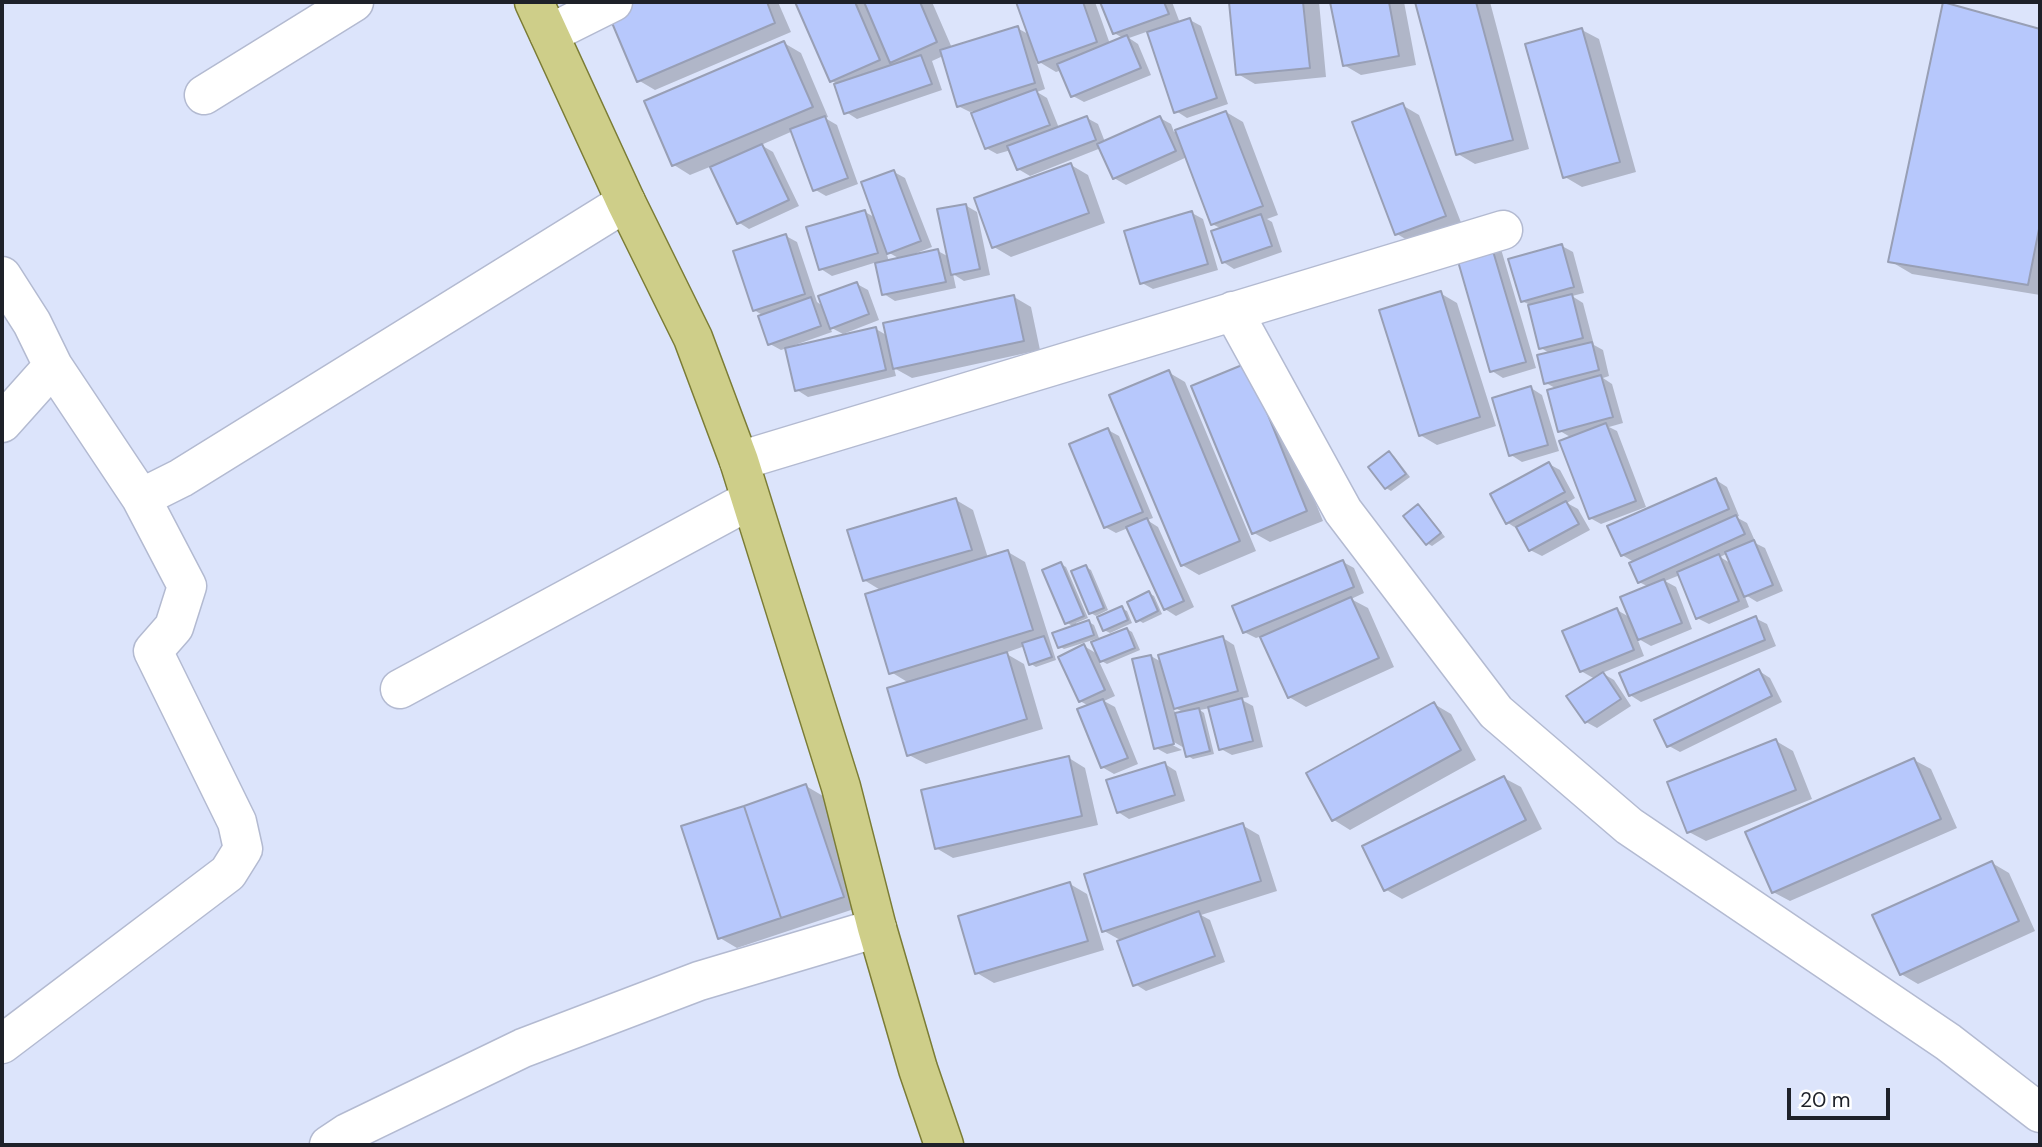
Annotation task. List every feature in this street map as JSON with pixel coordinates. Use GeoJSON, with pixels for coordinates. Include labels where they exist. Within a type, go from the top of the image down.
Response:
{"type":"FeatureCollection","features":[{"type":"Feature","properties":{"kind":"main road"},"geometry":{"type":"LineString","coordinates":[[542,18],[626,202],[693,338],[739,461],[841,787],[877,928],[918,1069],[944,1145]]}},
{"type":"Feature","properties":{"kind":"street"},"geometry":{"type":"LineString","coordinates":[[204,94],[354,2]]}},
{"type":"Feature","properties":{"kind":"street"},"geometry":{"type":"LineString","coordinates":[[542,18],[613,2]]}},
{"type":"Feature","properties":{"kind":"street"},"geometry":{"type":"LineString","coordinates":[[141,498],[181,478],[626,202]]}},
{"type":"Feature","properties":{"kind":"street"},"geometry":{"type":"LineString","coordinates":[[739,461],[1503,230]]}},
{"type":"Feature","properties":{"kind":"street"},"geometry":{"type":"LineString","coordinates":[[2,276],[32,323],[53,366],[141,498],[187,586],[174,627],[153,652],[237,822],[243,849],[228,873],[2,1044]]}},
{"type":"Feature","properties":{"kind":"street"},"geometry":{"type":"LineString","coordinates":[[1233,311],[1343,511],[1496,712],[1629,825],[1948,1042],[2040,1113]]}},
{"type":"Feature","properties":{"kind":"street"},"geometry":{"type":"LineString","coordinates":[[2,423],[53,366]]}},
{"type":"Feature","properties":{"kind":"street"},"geometry":{"type":"LineString","coordinates":[[400,689],[750,499]]}},
{"type":"Feature","properties":{"kind":"street"},"geometry":{"type":"LineString","coordinates":[[329,1145],[347,1133],[523,1048],[699,981],[877,928]]}},
{"type":"Feature","properties":{"kind":"building"},"geometry":{"type":"Polygon","coordinates":[[[630,2],[767,2],[775,23],[637,82],[607,11],[630,2]]]}},
{"type":"Feature","properties":{"kind":"building"},"geometry":{"type":"Polygon","coordinates":[[[795,2],[855,2],[880,60],[830,82],[795,2]]]}},
{"type":"Feature","properties":{"kind":"building"},"geometry":{"type":"Polygon","coordinates":[[[864,2],[920,2],[937,42],[890,63],[864,2]]]}},
{"type":"Feature","properties":{"kind":"building"},"geometry":{"type":"Polygon","coordinates":[[[1016,2],[1083,2],[1097,42],[1038,63],[1016,2]]]}},
{"type":"Feature","properties":{"kind":"building"},"geometry":{"type":"Polygon","coordinates":[[[1100,2],[1164,2],[1169,14],[1113,34],[1100,2]]]}},
{"type":"Feature","properties":{"kind":"building"},"geometry":{"type":"Polygon","coordinates":[[[1229,2],[1303,2],[1310,68],[1236,75],[1229,2]]]}},
{"type":"Feature","properties":{"kind":"building"},"geometry":{"type":"Polygon","coordinates":[[[1330,2],[1389,2],[1399,56],[1343,66],[1330,2]]]}},
{"type":"Feature","properties":{"kind":"building"},"geometry":{"type":"Polygon","coordinates":[[[1415,2],[1476,2],[1513,140],[1456,155],[1415,2]]]}},
{"type":"Feature","properties":{"kind":"building"},"geometry":{"type":"Polygon","coordinates":[[[1943,2],[2040,29],[2040,224],[2028,285],[1888,262],[1943,2]]]}},
{"type":"Feature","properties":{"kind":"building"},"geometry":{"type":"Polygon","coordinates":[[[1190,18],[1217,98],[1174,113],[1147,32],[1190,18]]]}},
{"type":"Feature","properties":{"kind":"building"},"geometry":{"type":"Polygon","coordinates":[[[1018,26],[1035,83],[957,107],[940,50],[1018,26]]]}},
{"type":"Feature","properties":{"kind":"building"},"geometry":{"type":"Polygon","coordinates":[[[1582,28],[1620,162],[1563,178],[1525,44],[1582,28]]]}},
{"type":"Feature","properties":{"kind":"building"},"geometry":{"type":"Polygon","coordinates":[[[1127,35],[1141,68],[1071,97],[1057,64],[1127,35]]]}},
{"type":"Feature","properties":{"kind":"building"},"geometry":{"type":"Polygon","coordinates":[[[784,41],[813,107],[672,166],[644,101],[784,41]]]}},
{"type":"Feature","properties":{"kind":"building"},"geometry":{"type":"Polygon","coordinates":[[[921,55],[932,84],[844,114],[834,84],[921,55]]]}},
{"type":"Feature","properties":{"kind":"building"},"geometry":{"type":"Polygon","coordinates":[[[1036,89],[1050,125],[985,149],[971,113],[1036,89]]]}},
{"type":"Feature","properties":{"kind":"building"},"geometry":{"type":"Polygon","coordinates":[[[1403,103],[1446,216],[1395,235],[1352,122],[1403,103]]]}},
{"type":"Feature","properties":{"kind":"building"},"geometry":{"type":"Polygon","coordinates":[[[1226,111],[1263,206],[1211,225],[1175,130],[1226,111]]]}},
{"type":"Feature","properties":{"kind":"building"},"geometry":{"type":"Polygon","coordinates":[[[825,116],[848,178],[813,191],[790,129],[825,116]]]}},
{"type":"Feature","properties":{"kind":"building"},"geometry":{"type":"Polygon","coordinates":[[[1087,116],[1096,140],[1017,170],[1007,146],[1087,116]]]}},
{"type":"Feature","properties":{"kind":"building"},"geometry":{"type":"Polygon","coordinates":[[[1160,116],[1176,151],[1113,179],[1097,144],[1160,116]]]}},
{"type":"Feature","properties":{"kind":"building"},"geometry":{"type":"Polygon","coordinates":[[[762,144],[789,200],[737,224],[710,167],[762,144]]]}},
{"type":"Feature","properties":{"kind":"building"},"geometry":{"type":"Polygon","coordinates":[[[1071,163],[1089,213],[992,248],[974,198],[1071,163]]]}},
{"type":"Feature","properties":{"kind":"building"},"geometry":{"type":"Polygon","coordinates":[[[894,170],[921,241],[887,254],[861,182],[894,170]]]}},
{"type":"Feature","properties":{"kind":"building"},"geometry":{"type":"Polygon","coordinates":[[[966,204],[980,269],[951,275],[937,209],[966,204]]]}},
{"type":"Feature","properties":{"kind":"building"},"geometry":{"type":"Polygon","coordinates":[[[865,210],[878,253],[819,270],[806,227],[865,210]]]}},
{"type":"Feature","properties":{"kind":"building"},"geometry":{"type":"Polygon","coordinates":[[[1192,211],[1208,264],[1140,284],[1124,231],[1192,211]]]}},
{"type":"Feature","properties":{"kind":"building"},"geometry":{"type":"Polygon","coordinates":[[[1261,214],[1272,246],[1222,263],[1211,231],[1261,214]]]}},
{"type":"Feature","properties":{"kind":"building"},"geometry":{"type":"Polygon","coordinates":[[[786,234],[805,294],[753,311],[733,251],[786,234]]]}},
{"type":"Feature","properties":{"kind":"building"},"geometry":{"type":"Polygon","coordinates":[[[1490,241],[1526,362],[1490,372],[1455,251],[1490,241]]]}},
{"type":"Feature","properties":{"kind":"building"},"geometry":{"type":"Polygon","coordinates":[[[1562,244],[1574,287],[1521,302],[1508,259],[1562,244]]]}},
{"type":"Feature","properties":{"kind":"building"},"geometry":{"type":"Polygon","coordinates":[[[938,249],[946,282],[882,295],[875,263],[938,249]]]}},
{"type":"Feature","properties":{"kind":"building"},"geometry":{"type":"Polygon","coordinates":[[[857,282],[869,314],[830,329],[818,296],[857,282]]]}},
{"type":"Feature","properties":{"kind":"building"},"geometry":{"type":"Polygon","coordinates":[[[1441,291],[1480,417],[1419,436],[1379,310],[1441,291]]]}},
{"type":"Feature","properties":{"kind":"building"},"geometry":{"type":"Polygon","coordinates":[[[1572,294],[1583,338],[1539,349],[1528,305],[1572,294]]]}},
{"type":"Feature","properties":{"kind":"building"},"geometry":{"type":"Polygon","coordinates":[[[1014,295],[1024,341],[893,369],[883,323],[1014,295]]]}},
{"type":"Feature","properties":{"kind":"building"},"geometry":{"type":"Polygon","coordinates":[[[811,297],[821,326],[768,345],[758,316],[811,297]]]}},
{"type":"Feature","properties":{"kind":"building"},"geometry":{"type":"Polygon","coordinates":[[[876,327],[886,370],[795,391],[785,348],[876,327]]]}},
{"type":"Feature","properties":{"kind":"building"},"geometry":{"type":"Polygon","coordinates":[[[1592,342],[1599,370],[1544,384],[1537,355],[1592,342]]]}},
{"type":"Feature","properties":{"kind":"building"},"geometry":{"type":"Polygon","coordinates":[[[1247,363],[1307,511],[1252,534],[1191,386],[1247,363]]]}},
{"type":"Feature","properties":{"kind":"building"},"geometry":{"type":"Polygon","coordinates":[[[1169,370],[1240,541],[1181,566],[1109,395],[1169,370]]]}},
{"type":"Feature","properties":{"kind":"building"},"geometry":{"type":"Polygon","coordinates":[[[1601,375],[1613,417],[1558,432],[1547,390],[1601,375]]]}},
{"type":"Feature","properties":{"kind":"building"},"geometry":{"type":"Polygon","coordinates":[[[1531,386],[1548,445],[1509,456],[1492,398],[1531,386]]]}},
{"type":"Feature","properties":{"kind":"building"},"geometry":{"type":"Polygon","coordinates":[[[1606,423],[1636,501],[1589,519],[1559,441],[1606,423]]]}},
{"type":"Feature","properties":{"kind":"building"},"geometry":{"type":"Polygon","coordinates":[[[1108,428],[1143,512],[1104,528],[1069,444],[1108,428]]]}},
{"type":"Feature","properties":{"kind":"building"},"geometry":{"type":"Polygon","coordinates":[[[1389,451],[1406,474],[1385,489],[1368,467],[1389,451]]]}},
{"type":"Feature","properties":{"kind":"building"},"geometry":{"type":"Polygon","coordinates":[[[1549,462],[1565,492],[1506,524],[1490,494],[1549,462]]]}},
{"type":"Feature","properties":{"kind":"building"},"geometry":{"type":"Polygon","coordinates":[[[1716,478],[1729,509],[1621,556],[1607,526],[1716,478]]]}},
{"type":"Feature","properties":{"kind":"building"},"geometry":{"type":"Polygon","coordinates":[[[956,498],[972,550],[863,581],[847,530],[956,498]]]}},
{"type":"Feature","properties":{"kind":"building"},"geometry":{"type":"Polygon","coordinates":[[[1566,501],[1579,524],[1529,551],[1516,527],[1566,501]]]}},
{"type":"Feature","properties":{"kind":"building"},"geometry":{"type":"Polygon","coordinates":[[[1418,504],[1441,533],[1426,545],[1403,516],[1418,504]]]}},
{"type":"Feature","properties":{"kind":"building"},"geometry":{"type":"Polygon","coordinates":[[[1736,515],[1745,534],[1638,583],[1629,563],[1736,515]]]}},
{"type":"Feature","properties":{"kind":"building"},"geometry":{"type":"Polygon","coordinates":[[[1147,518],[1184,601],[1164,610],[1126,527],[1147,518]]]}},
{"type":"Feature","properties":{"kind":"building"},"geometry":{"type":"Polygon","coordinates":[[[1754,540],[1773,585],[1744,597],[1725,552],[1754,540]]]}},
{"type":"Feature","properties":{"kind":"building"},"geometry":{"type":"Polygon","coordinates":[[[1008,550],[1033,630],[889,674],[865,594],[1008,550]]]}},
{"type":"Feature","properties":{"kind":"building"},"geometry":{"type":"Polygon","coordinates":[[[1719,554],[1739,601],[1696,619],[1677,572],[1719,554]]]}},
{"type":"Feature","properties":{"kind":"building"},"geometry":{"type":"Polygon","coordinates":[[[1343,560],[1354,587],[1243,633],[1232,606],[1343,560]]]}},
{"type":"Feature","properties":{"kind":"building"},"geometry":{"type":"Polygon","coordinates":[[[1061,562],[1084,616],[1065,624],[1042,570],[1061,562]]]}},
{"type":"Feature","properties":{"kind":"building"},"geometry":{"type":"Polygon","coordinates":[[[1086,565],[1104,608],[1089,614],[1071,571],[1086,565]]]}},
{"type":"Feature","properties":{"kind":"building"},"geometry":{"type":"Polygon","coordinates":[[[1664,579],[1682,623],[1638,640],[1620,597],[1664,579]]]}},
{"type":"Feature","properties":{"kind":"building"},"geometry":{"type":"Polygon","coordinates":[[[1149,591],[1158,611],[1136,622],[1127,602],[1149,591]]]}},
{"type":"Feature","properties":{"kind":"building"},"geometry":{"type":"Polygon","coordinates":[[[1351,597],[1379,658],[1288,698],[1260,637],[1351,597]]]}},
{"type":"Feature","properties":{"kind":"building"},"geometry":{"type":"Polygon","coordinates":[[[1122,606],[1128,620],[1103,631],[1097,617],[1122,606]]]}},
{"type":"Feature","properties":{"kind":"building"},"geometry":{"type":"Polygon","coordinates":[[[1617,608],[1634,650],[1580,672],[1562,631],[1617,608]]]}},
{"type":"Feature","properties":{"kind":"building"},"geometry":{"type":"Polygon","coordinates":[[[1756,616],[1765,640],[1629,696],[1619,673],[1756,616]]]}},
{"type":"Feature","properties":{"kind":"building"},"geometry":{"type":"Polygon","coordinates":[[[1089,620],[1094,635],[1058,648],[1052,633],[1089,620]]]}},
{"type":"Feature","properties":{"kind":"building"},"geometry":{"type":"Polygon","coordinates":[[[1127,628],[1135,648],[1100,662],[1091,642],[1127,628]]]}},
{"type":"Feature","properties":{"kind":"building"},"geometry":{"type":"Polygon","coordinates":[[[1044,636],[1052,657],[1029,665],[1022,643],[1044,636]]]}},
{"type":"Feature","properties":{"kind":"building"},"geometry":{"type":"Polygon","coordinates":[[[1223,636],[1238,691],[1174,709],[1158,655],[1223,636]]]}},
{"type":"Feature","properties":{"kind":"building"},"geometry":{"type":"Polygon","coordinates":[[[1084,644],[1105,690],[1079,702],[1058,657],[1084,644]]]}},
{"type":"Feature","properties":{"kind":"building"},"geometry":{"type":"Polygon","coordinates":[[[1007,652],[1027,719],[907,756],[887,688],[1007,652]]]}},
{"type":"Feature","properties":{"kind":"building"},"geometry":{"type":"Polygon","coordinates":[[[1151,655],[1174,744],[1154,749],[1132,659],[1151,655]]]}},
{"type":"Feature","properties":{"kind":"building"},"geometry":{"type":"Polygon","coordinates":[[[1759,669],[1772,696],[1667,747],[1654,720],[1759,669]]]}},
{"type":"Feature","properties":{"kind":"building"},"geometry":{"type":"Polygon","coordinates":[[[1603,672],[1621,699],[1585,723],[1566,696],[1603,672]]]}},
{"type":"Feature","properties":{"kind":"building"},"geometry":{"type":"Polygon","coordinates":[[[1242,698],[1253,741],[1219,750],[1208,707],[1242,698]]]}},
{"type":"Feature","properties":{"kind":"building"},"geometry":{"type":"Polygon","coordinates":[[[1103,699],[1128,758],[1101,768],[1077,709],[1103,699]]]}},
{"type":"Feature","properties":{"kind":"building"},"geometry":{"type":"Polygon","coordinates":[[[1434,702],[1461,750],[1332,821],[1306,773],[1434,702]]]}},
{"type":"Feature","properties":{"kind":"building"},"geometry":{"type":"Polygon","coordinates":[[[1199,708],[1210,751],[1186,757],[1175,713],[1199,708]]]}},
{"type":"Feature","properties":{"kind":"building"},"geometry":{"type":"Polygon","coordinates":[[[1776,739],[1796,790],[1687,833],[1667,782],[1776,739]]]}},
{"type":"Feature","properties":{"kind":"building"},"geometry":{"type":"Polygon","coordinates":[[[1069,756],[1082,816],[935,849],[921,790],[1069,756]]]}},
{"type":"Feature","properties":{"kind":"building"},"geometry":{"type":"Polygon","coordinates":[[[1914,758],[1941,819],[1772,893],[1745,832],[1914,758]]]}},
{"type":"Feature","properties":{"kind":"building"},"geometry":{"type":"Polygon","coordinates":[[[1165,762],[1175,795],[1117,813],[1106,780],[1165,762]]]}},
{"type":"Feature","properties":{"kind":"building"},"geometry":{"type":"Polygon","coordinates":[[[1504,776],[1526,820],[1384,891],[1362,846],[1504,776]]]}},
{"type":"Feature","properties":{"kind":"building"},"geometry":{"type":"Polygon","coordinates":[[[806,784],[844,897],[781,918],[744,806],[806,784]]]}},
{"type":"Feature","properties":{"kind":"building"},"geometry":{"type":"Polygon","coordinates":[[[744,806],[781,918],[718,939],[681,826],[744,806]]]}},
{"type":"Feature","properties":{"kind":"building"},"geometry":{"type":"Polygon","coordinates":[[[1243,823],[1261,881],[1102,932],[1084,874],[1243,823]]]}},
{"type":"Feature","properties":{"kind":"building"},"geometry":{"type":"Polygon","coordinates":[[[1992,861],[2019,921],[1900,975],[1872,915],[1992,861]]]}},
{"type":"Feature","properties":{"kind":"building"},"geometry":{"type":"Polygon","coordinates":[[[1070,882],[1088,941],[975,974],[958,916],[1070,882]]]}},
{"type":"Feature","properties":{"kind":"building"},"geometry":{"type":"Polygon","coordinates":[[[1199,911],[1215,956],[1133,986],[1117,941],[1199,911]]]}}]}
